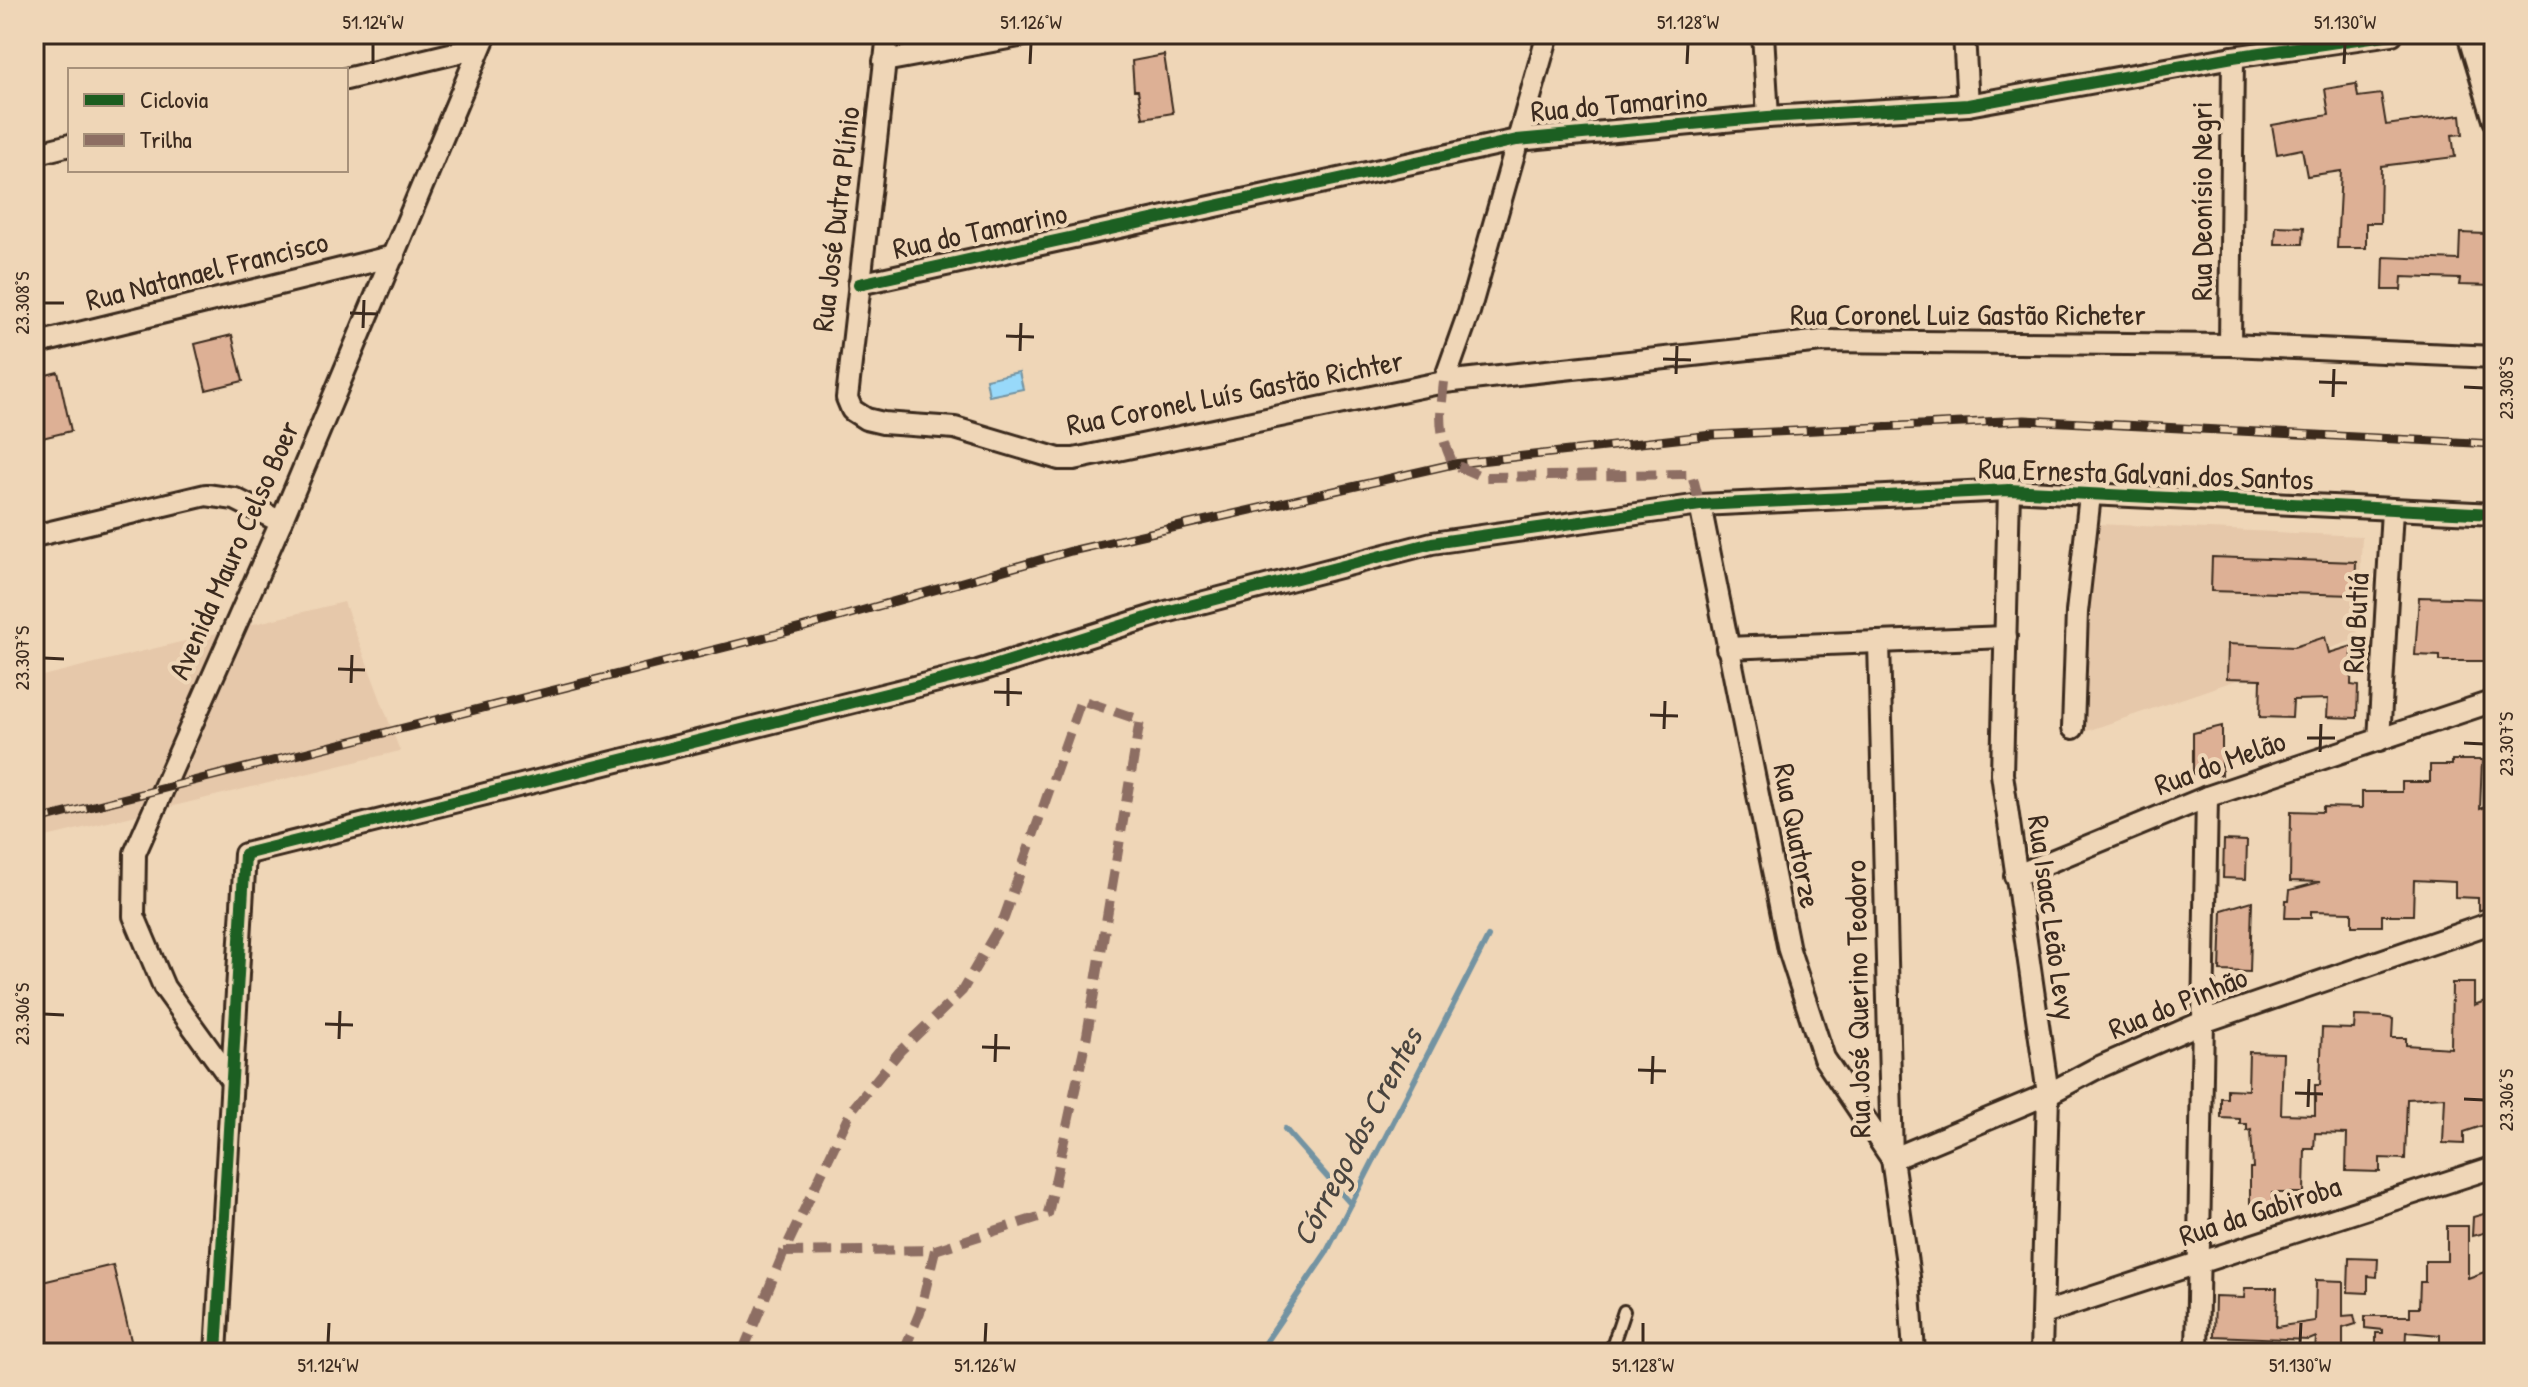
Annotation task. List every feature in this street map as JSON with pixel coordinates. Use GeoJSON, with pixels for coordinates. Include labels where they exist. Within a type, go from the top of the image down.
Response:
{"type":"FeatureCollection","features":[{"type":"Feature","properties":{"kind":"street","name":"Rua José Dutra Plínio"},"geometry":{"type":"LineString","coordinates":[[852,410],[847,398],[847,385],[888,34]]}},
{"type":"Feature","properties":{"kind":"street"},"geometry":{"type":"LineString","coordinates":[[884,61],[1030,34]]}},
{"type":"Feature","properties":{"kind":"street"},"geometry":{"type":"LineString","coordinates":[[1444,382],[1469,312],[1548,34]]}},
{"type":"Feature","properties":{"kind":"street"},"geometry":{"type":"LineString","coordinates":[[1763,34],[1768,117]]}},
{"type":"Feature","properties":{"kind":"street"},"geometry":{"type":"LineString","coordinates":[[1964,34],[1968,105]]}},
{"type":"Feature","properties":{"kind":"street","name":"Rua do Tamarino"},"geometry":{"type":"LineString","coordinates":[[859,284],[1517,140],[1768,117],[1968,105],[2233,57],[2392,34]]}},
{"type":"Feature","properties":{"kind":"street"},"geometry":{"type":"LineString","coordinates":[[2468,34],[2494,120]]}},
{"type":"Feature","properties":{"kind":"street"},"geometry":{"type":"LineString","coordinates":[[348,78],[483,41]]}},
{"type":"Feature","properties":{"kind":"street","name":"Avenida Mauro Celso Boer"},"geometry":{"type":"LineString","coordinates":[[232,1081],[164,987],[134,916],[135,853],[281,522],[483,41]]}},
{"type":"Feature","properties":{"kind":"street","name":"Rua Deonísio Negri"},"geometry":{"type":"LineString","coordinates":[[2230,345],[2233,57]]}},
{"type":"Feature","properties":{"kind":"street"},"geometry":{"type":"LineString","coordinates":[[34,154],[68,146]]}},
{"type":"Feature","properties":{"kind":"street","name":"Rua Natanael Francisco"},"geometry":{"type":"LineString","coordinates":[[34,344],[394,256]]}},
{"type":"Feature","properties":{"kind":"street","name":"Rua Coronel Luiz Gastão Richeter"},"geometry":{"type":"LineString","coordinates":[[1444,382],[1822,341],[2230,345],[2494,357]]}},
{"type":"Feature","properties":{"kind":"street","name":"Rua Coronel Luís Gastão Richter"},"geometry":{"type":"LineString","coordinates":[[852,410],[866,419],[883,423],[955,428],[1045,455],[1074,459],[1444,382]]}},
{"type":"Feature","properties":{"kind":"street","name":"Rua Ernesta Galvani dos Santos"},"geometry":{"type":"LineString","coordinates":[[232,1081],[245,854],[978,671],[1166,612],[1432,543],[1700,505],[2009,490],[2494,514]]}},
{"type":"Feature","properties":{"kind":"street","name":"Rua Isaac Leão Levy"},"geometry":{"type":"LineString","coordinates":[[2009,490],[2002,774],[2048,1094],[2041,1353]]}},
{"type":"Feature","properties":{"kind":"street"},"geometry":{"type":"LineString","coordinates":[[34,536],[206,495],[235,499],[281,522]]}},
{"type":"Feature","properties":{"kind":"street"},"geometry":{"type":"LineString","coordinates":[[2073,728],[2077,612],[2090,495]]}},
{"type":"Feature","properties":{"kind":"street","name":"Rua Quatorze"},"geometry":{"type":"LineString","coordinates":[[1700,505],[1789,950],[1824,1058],[1892,1159]]}},
{"type":"Feature","properties":{"kind":"street","name":"Rua Butiá"},"geometry":{"type":"LineString","coordinates":[[2379,740],[2392,510]]}},
{"type":"Feature","properties":{"kind":"street"},"geometry":{"type":"LineString","coordinates":[[1727,648],[2006,637]]}},
{"type":"Feature","properties":{"kind":"street","name":"Rua José Querino Teodoro"},"geometry":{"type":"LineString","coordinates":[[1879,642],[1892,1159],[1909,1277],[1914,1353]]}},
{"type":"Feature","properties":{"kind":"street","name":"Rua do Melão"},"geometry":{"type":"LineString","coordinates":[[2015,876],[2207,797],[2494,701]]}},
{"type":"Feature","properties":{"kind":"street"},"geometry":{"type":"LineString","coordinates":[[2197,1353],[2207,797]]}},
{"type":"Feature","properties":{"kind":"street","name":"Rua do Pinhão"},"geometry":{"type":"LineString","coordinates":[[1892,1159],[2048,1094],[2095,1069],[2203,1022],[2494,922]]}},
{"type":"Feature","properties":{"kind":"street"},"geometry":{"type":"LineString","coordinates":[[216,1353],[232,1081]]}},
{"type":"Feature","properties":{"kind":"street","name":"Rua da Gabiroba"},"geometry":{"type":"LineString","coordinates":[[2044,1313],[2494,1167]]}},
{"type":"Feature","properties":{"kind":"lane"},"geometry":{"type":"LineString","coordinates":[[1610,1353],[1624,1311]]}},
{"type":"Feature","properties":{"kind":"shaded area"},"geometry":{"type":"Polygon","coordinates":[[[2097,524],[2362,536],[2357,639],[2081,733],[2097,524]]]}},
{"type":"Feature","properties":{"kind":"shaded area"},"geometry":{"type":"Polygon","coordinates":[[[344,602],[400,751],[34,840],[34,678],[344,602]]]}},
{"type":"Feature","properties":{"kind":"green space"},"geometry":{"type":"Polygon","coordinates":[[[2494,34],[2494,90],[2481,52],[2487,37],[2494,34]]]}},
{"type":"Feature","properties":{"kind":"water"},"geometry":{"type":"Polygon","coordinates":[[[1019,372],[1023,389],[989,396],[986,379],[1019,372]]]}},
{"type":"Feature","properties":{"kind":"building"},"geometry":{"type":"Polygon","coordinates":[[[1164,55],[1173,113],[1143,118],[1138,90],[1134,90],[1132,61],[1164,55]]]}},
{"type":"Feature","properties":{"kind":"building"},"geometry":{"type":"Polygon","coordinates":[[[2356,84],[2358,97],[2381,94],[2386,125],[2461,115],[2463,134],[2452,135],[2455,157],[2381,166],[2380,223],[2366,223],[2366,248],[2337,248],[2341,171],[2307,176],[2302,149],[2277,154],[2272,125],[2329,115],[2325,89],[2356,84]]]}},
{"type":"Feature","properties":{"kind":"building"},"geometry":{"type":"Polygon","coordinates":[[[2276,226],[2304,227],[2303,244],[2275,244],[2276,226]]]}},
{"type":"Feature","properties":{"kind":"building"},"geometry":{"type":"Polygon","coordinates":[[[2460,233],[2486,234],[2485,263],[2494,264],[2494,286],[2459,285],[2460,279],[2402,277],[2401,290],[2383,290],[2384,257],[2459,260],[2460,233]]]}},
{"type":"Feature","properties":{"kind":"building"},"geometry":{"type":"Polygon","coordinates":[[[232,335],[243,381],[206,390],[195,344],[232,335]]]}},
{"type":"Feature","properties":{"kind":"building"},"geometry":{"type":"Polygon","coordinates":[[[58,372],[71,431],[34,440],[34,378],[58,372]]]}},
{"type":"Feature","properties":{"kind":"building"},"geometry":{"type":"Polygon","coordinates":[[[2212,557],[2356,562],[2355,595],[2211,591],[2212,557]]]}},
{"type":"Feature","properties":{"kind":"building"},"geometry":{"type":"Polygon","coordinates":[[[2419,597],[2494,599],[2494,622],[2487,621],[2485,661],[2440,661],[2440,656],[2415,655],[2419,597]]]}},
{"type":"Feature","properties":{"kind":"building"},"geometry":{"type":"Polygon","coordinates":[[[2325,637],[2329,653],[2352,646],[2351,685],[2358,686],[2357,718],[2327,717],[2328,699],[2293,700],[2292,718],[2260,717],[2261,679],[2227,678],[2228,644],[2294,647],[2325,637]]]}},
{"type":"Feature","properties":{"kind":"building"},"geometry":{"type":"Polygon","coordinates":[[[2222,726],[2222,775],[2193,774],[2193,733],[2222,726]]]}},
{"type":"Feature","properties":{"kind":"building"},"geometry":{"type":"Polygon","coordinates":[[[2452,760],[2482,760],[2480,809],[2494,804],[2494,905],[2478,911],[2478,898],[2455,897],[2455,882],[2414,880],[2413,915],[2382,915],[2382,926],[2352,926],[2352,912],[2311,911],[2311,918],[2285,918],[2290,890],[2320,882],[2290,881],[2291,811],[2323,812],[2323,807],[2362,808],[2362,792],[2402,792],[2402,782],[2430,782],[2430,765],[2452,765],[2452,760]]]}},
{"type":"Feature","properties":{"kind":"building"},"geometry":{"type":"Polygon","coordinates":[[[2224,840],[2247,841],[2246,879],[2223,878],[2224,840]]]}},
{"type":"Feature","properties":{"kind":"building"},"geometry":{"type":"Polygon","coordinates":[[[2252,901],[2250,972],[2220,971],[2222,910],[2252,901]]]}},
{"type":"Feature","properties":{"kind":"building"},"geometry":{"type":"Polygon","coordinates":[[[2452,983],[2474,983],[2474,1005],[2491,999],[2494,1122],[2464,1132],[2464,1144],[2443,1143],[2445,1097],[2407,1099],[2405,1159],[2380,1158],[2380,1172],[2346,1171],[2347,1134],[2315,1133],[2314,1149],[2305,1149],[2304,1193],[2272,1193],[2272,1203],[2250,1203],[2250,1168],[2253,1168],[2251,1130],[2247,1131],[2247,1124],[2240,1124],[2240,1119],[2221,1118],[2221,1098],[2227,1098],[2227,1089],[2248,1090],[2249,1052],[2283,1053],[2281,1114],[2315,1115],[2315,1085],[2320,1085],[2322,1028],[2354,1029],[2355,1016],[2384,1017],[2393,1019],[2392,1038],[2406,1038],[2406,1045],[2451,1048],[2452,983]]]}},
{"type":"Feature","properties":{"kind":"building"},"geometry":{"type":"Polygon","coordinates":[[[2494,1211],[2494,1230],[2472,1236],[2473,1217],[2494,1211]]]}},
{"type":"Feature","properties":{"kind":"building"},"geometry":{"type":"Polygon","coordinates":[[[2447,1226],[2468,1226],[2468,1278],[2487,1271],[2489,1277],[2494,1275],[2494,1350],[2484,1353],[2440,1353],[2440,1335],[2406,1332],[2405,1353],[2376,1353],[2376,1333],[2383,1333],[2383,1330],[2365,1328],[2365,1316],[2410,1316],[2410,1308],[2419,1308],[2420,1282],[2425,1282],[2425,1261],[2447,1261],[2447,1226]]]}},
{"type":"Feature","properties":{"kind":"building"},"geometry":{"type":"Polygon","coordinates":[[[2349,1258],[2378,1259],[2377,1277],[2368,1276],[2368,1293],[2348,1292],[2349,1258]]]}},
{"type":"Feature","properties":{"kind":"building"},"geometry":{"type":"Polygon","coordinates":[[[113,1265],[134,1353],[34,1353],[34,1284],[113,1265]]]}},
{"type":"Feature","properties":{"kind":"building"},"geometry":{"type":"Polygon","coordinates":[[[2316,1280],[2343,1281],[2343,1316],[2354,1315],[2356,1324],[2343,1328],[2343,1353],[2315,1353],[2316,1337],[2309,1340],[2214,1336],[2215,1297],[2244,1298],[2245,1288],[2277,1288],[2276,1327],[2315,1321],[2316,1280]]]}},
{"type":"Feature","properties":{"kind":"waterway","name":"Córrego dos Crentes"},"geometry":{"type":"LineString","coordinates":[[1258,1353],[1326,1253],[1488,937]]}},
{"type":"Feature","properties":{"kind":"waterway"},"geometry":{"type":"LineString","coordinates":[[1285,1129],[1351,1204]]}},
{"type":"Feature","properties":{"kind":"railway"},"geometry":{"type":"LineString","coordinates":[[34,821],[801,628],[1071,551],[1453,464],[1712,435],[2025,420],[2494,444]]}},
{"type":"Feature","properties":{"kind":"marked path"},"geometry":{"type":"LineString","coordinates":[[1444,382],[1441,424],[1453,464],[1483,477],[1692,474],[1700,505]]}},
{"type":"Feature","properties":{"kind":"marked path"},"geometry":{"type":"LineString","coordinates":[[742,1353],[784,1252],[851,1111],[900,1051],[962,991],[1004,918],[1081,700],[1140,720],[1087,1035],[1048,1214],[935,1250],[784,1252]]}},
{"type":"Feature","properties":{"kind":"marked path"},"geometry":{"type":"LineString","coordinates":[[903,1353],[920,1312],[935,1250]]}},
{"type":"Feature","properties":{"kind":"cycle path"},"geometry":{"type":"LineString","coordinates":[[859,284],[1517,140],[1768,117],[1968,105],[2233,57],[2392,34]]}},
{"type":"Feature","properties":{"kind":"cycle path"},"geometry":{"type":"LineString","coordinates":[[216,1353],[245,854],[978,671],[1166,612],[1432,543],[1700,505],[2009,490],[2494,514]]}}]}
